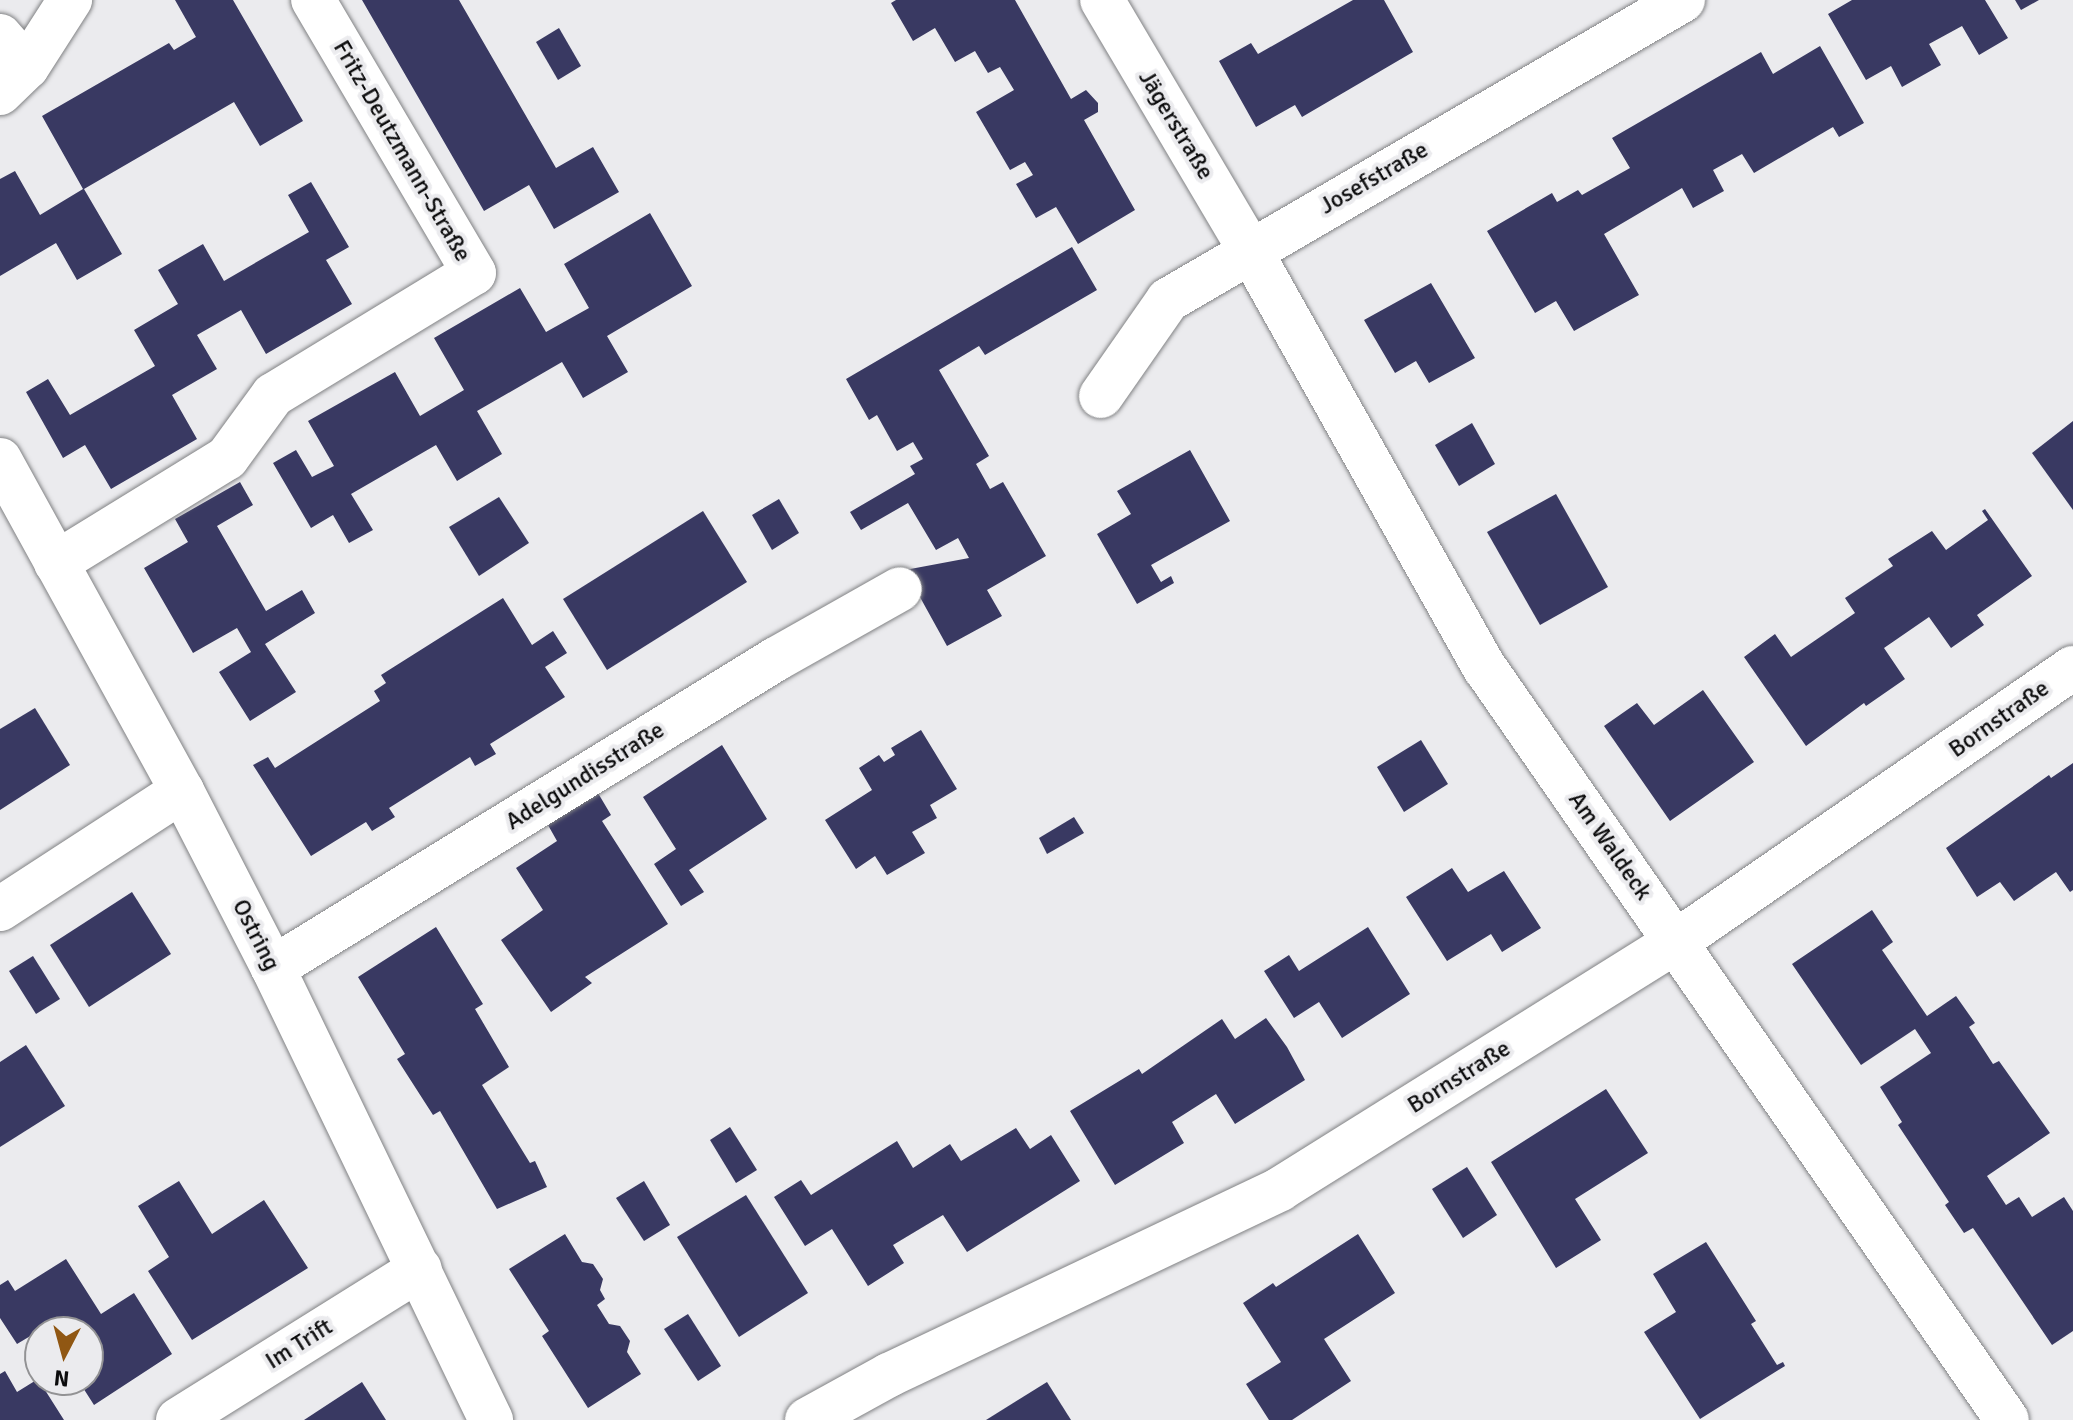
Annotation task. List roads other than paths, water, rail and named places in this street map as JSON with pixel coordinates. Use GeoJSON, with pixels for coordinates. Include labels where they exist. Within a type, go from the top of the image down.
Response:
{"type":"FeatureCollection","features":[{"type":"Feature","properties":{"kind":"street"},"geometry":{"type":"LineString","coordinates":[[9,65],[70,0]]}},
{"type":"Feature","properties":{"kind":"street","name":"Fritz-Deutzmann-Straße"},"geometry":{"type":"LineString","coordinates":[[56,563],[227,458],[273,395],[474,273],[313,0]]}},
{"type":"Feature","properties":{"kind":"street","name":"Jägerstraße"},"geometry":{"type":"LineString","coordinates":[[1102,0],[1250,250]]}},
{"type":"Feature","properties":{"kind":"street","name":"Josefstraße"},"geometry":{"type":"LineString","coordinates":[[1101,396],[1168,300],[1683,0]]}},
{"type":"Feature","properties":{"kind":"street","name":"Am Waldeck"},"geometry":{"type":"LineString","coordinates":[[1250,250],[1485,668],[2007,1420]]}},
{"type":"Feature","properties":{"kind":"street","name":"Ostring"},"geometry":{"type":"LineString","coordinates":[[0,460],[182,791],[273,968],[491,1420]]}},
{"type":"Feature","properties":{"kind":"street","name":"Adelgundisstraße"},"geometry":{"type":"LineString","coordinates":[[273,968],[762,668],[900,589]]}},
{"type":"Feature","properties":{"kind":"street","name":"Bornstraße"},"geometry":{"type":"LineString","coordinates":[[807,1420],[889,1375],[1280,1189],[1677,941],[2073,668]]}},
{"type":"Feature","properties":{"kind":"street"},"geometry":{"type":"LineString","coordinates":[[0,909],[182,791]]}},
{"type":"Feature","properties":{"kind":"street","name":"Im Trift"},"geometry":{"type":"LineString","coordinates":[[178,1420],[420,1269]]}}]}
